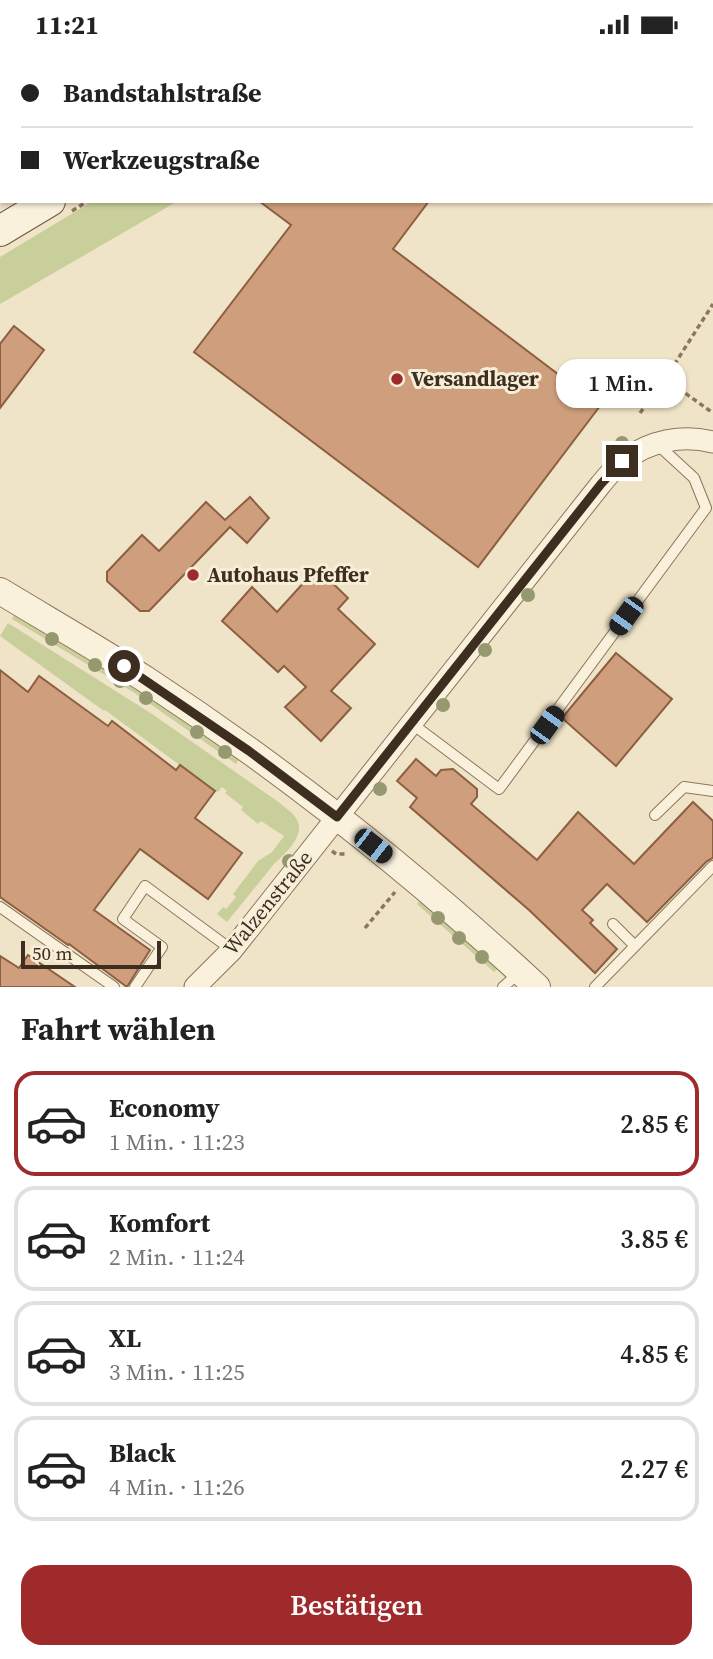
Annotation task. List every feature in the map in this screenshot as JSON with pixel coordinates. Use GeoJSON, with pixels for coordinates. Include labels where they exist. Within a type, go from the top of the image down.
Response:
{"type":"FeatureCollection","features":[{"type":"Feature","properties":{"kind":"main road"},"geometry":{"type":"LineString","coordinates":[[0,232],[47,203]]}},
{"type":"Feature","properties":{"kind":"street"},"geometry":{"type":"LineString","coordinates":[[655,442],[681,438],[713,442]]}},
{"type":"Feature","properties":{"kind":"street","name":"Walzenstraße"},"geometry":{"type":"LineString","coordinates":[[195,987],[232,950],[601,484],[622,461],[655,442]]}},
{"type":"Feature","properties":{"kind":"street"},"geometry":{"type":"LineString","coordinates":[[0,591],[146,680],[249,751],[337,817],[410,874],[520,982]]}},
{"type":"Feature","properties":{"kind":"lane"},"geometry":{"type":"LineString","coordinates":[[411,723],[499,789],[706,508],[694,478],[655,442]]}},
{"type":"Feature","properties":{"kind":"lane"},"geometry":{"type":"LineString","coordinates":[[655,815],[684,787],[713,791]]}},
{"type":"Feature","properties":{"kind":"lane"},"geometry":{"type":"LineString","coordinates":[[595,987],[713,866]]}},
{"type":"Feature","properties":{"kind":"lane"},"geometry":{"type":"LineString","coordinates":[[135,987],[162,947],[123,919],[145,886],[232,950]]}},
{"type":"Feature","properties":{"kind":"lane"},"geometry":{"type":"LineString","coordinates":[[0,907],[114,987]]}},
{"type":"Feature","properties":{"kind":"lane"},"geometry":{"type":"LineString","coordinates":[[613,924],[635,946]]}},
{"type":"Feature","properties":{"kind":"path"},"geometry":{"type":"LineString","coordinates":[[640,413],[713,304]]}},
{"type":"Feature","properties":{"kind":"path"},"geometry":{"type":"LineString","coordinates":[[667,376],[713,414]]}},
{"type":"Feature","properties":{"kind":"path"},"geometry":{"type":"LineString","coordinates":[[319,840],[336,854],[352,855]]}},
{"type":"Feature","properties":{"kind":"path"},"geometry":{"type":"LineString","coordinates":[[365,928],[410,874]]}},
{"type":"Feature","properties":{"kind":"green space"},"geometry":{"type":"Polygon","coordinates":[[[90,203],[175,203],[0,304],[0,257],[90,203]]]}},
{"type":"Feature","properties":{"kind":"green space"},"geometry":{"type":"Polygon","coordinates":[[[15,613],[92,659],[240,758],[236,764],[133,692],[12,619],[15,613]]]}},
{"type":"Feature","properties":{"kind":"green space"},"geometry":{"type":"Polygon","coordinates":[[[8,623],[152,714],[296,817],[299,832],[293,844],[227,922],[217,914],[223,907],[226,909],[236,897],[233,894],[258,861],[272,852],[284,836],[261,821],[258,824],[241,810],[243,807],[225,793],[227,791],[222,787],[218,792],[215,791],[0,636],[8,623]]]}},
{"type":"Feature","properties":{"kind":"green space"},"geometry":{"type":"Polygon","coordinates":[[[421,899],[499,967],[494,972],[417,904],[421,899]]]}},
{"type":"Feature","properties":{"kind":"building","name":"Versandlager"},"geometry":{"type":"Polygon","coordinates":[[[262,203],[428,203],[393,249],[600,406],[478,567],[194,352],[291,225],[262,203]]]}},
{"type":"Feature","properties":{"kind":"building"},"geometry":{"type":"Polygon","coordinates":[[[14,326],[44,350],[0,408],[0,344],[14,326]]]}},
{"type":"Feature","properties":{"kind":"building"},"geometry":{"type":"Polygon","coordinates":[[[250,497],[269,518],[247,543],[230,527],[149,611],[140,611],[107,581],[107,572],[142,535],[159,551],[206,502],[225,520],[250,497]]]}},
{"type":"Feature","properties":{"kind":"building"},"geometry":{"type":"Polygon","coordinates":[[[317,568],[348,598],[338,609],[375,644],[331,691],[351,708],[321,741],[285,707],[306,687],[284,666],[278,672],[222,621],[252,587],[277,612],[317,568]]]}},
{"type":"Feature","properties":{"kind":"building"},"geometry":{"type":"Polygon","coordinates":[[[616,653],[672,699],[616,766],[562,718],[616,653]]]}},
{"type":"Feature","properties":{"kind":"building"},"geometry":{"type":"Polygon","coordinates":[[[0,670],[28,692],[39,676],[108,726],[112,721],[176,770],[180,765],[215,791],[195,818],[242,853],[208,899],[140,849],[94,910],[150,950],[127,987],[0,897],[0,670]]]}},
{"type":"Feature","properties":{"kind":"building"},"geometry":{"type":"Polygon","coordinates":[[[416,759],[436,776],[441,770],[453,769],[477,789],[477,797],[471,804],[537,860],[578,812],[634,864],[693,802],[713,821],[713,858],[647,922],[607,884],[582,910],[593,920],[590,923],[617,949],[595,973],[529,910],[410,807],[417,798],[397,781],[416,759]]]}},
{"type":"Feature","properties":{"kind":"building"},"geometry":{"type":"Polygon","coordinates":[[[28,955],[75,987],[0,987],[0,956],[19,968],[28,955]]]}},
{"type":"Feature","properties":{"kind":"place","name":"Versandlager"},"geometry":{"type":"Point","coordinates":[397,379]}},
{"type":"Feature","properties":{"kind":"place","name":"Autohaus Pfeffer"},"geometry":{"type":"Point","coordinates":[193,575]}},
{"type":"Feature","properties":{"kind":"route"},"geometry":{"type":"LineString","coordinates":[[124,666],[249,751],[337,817],[622,461]]}}]}
